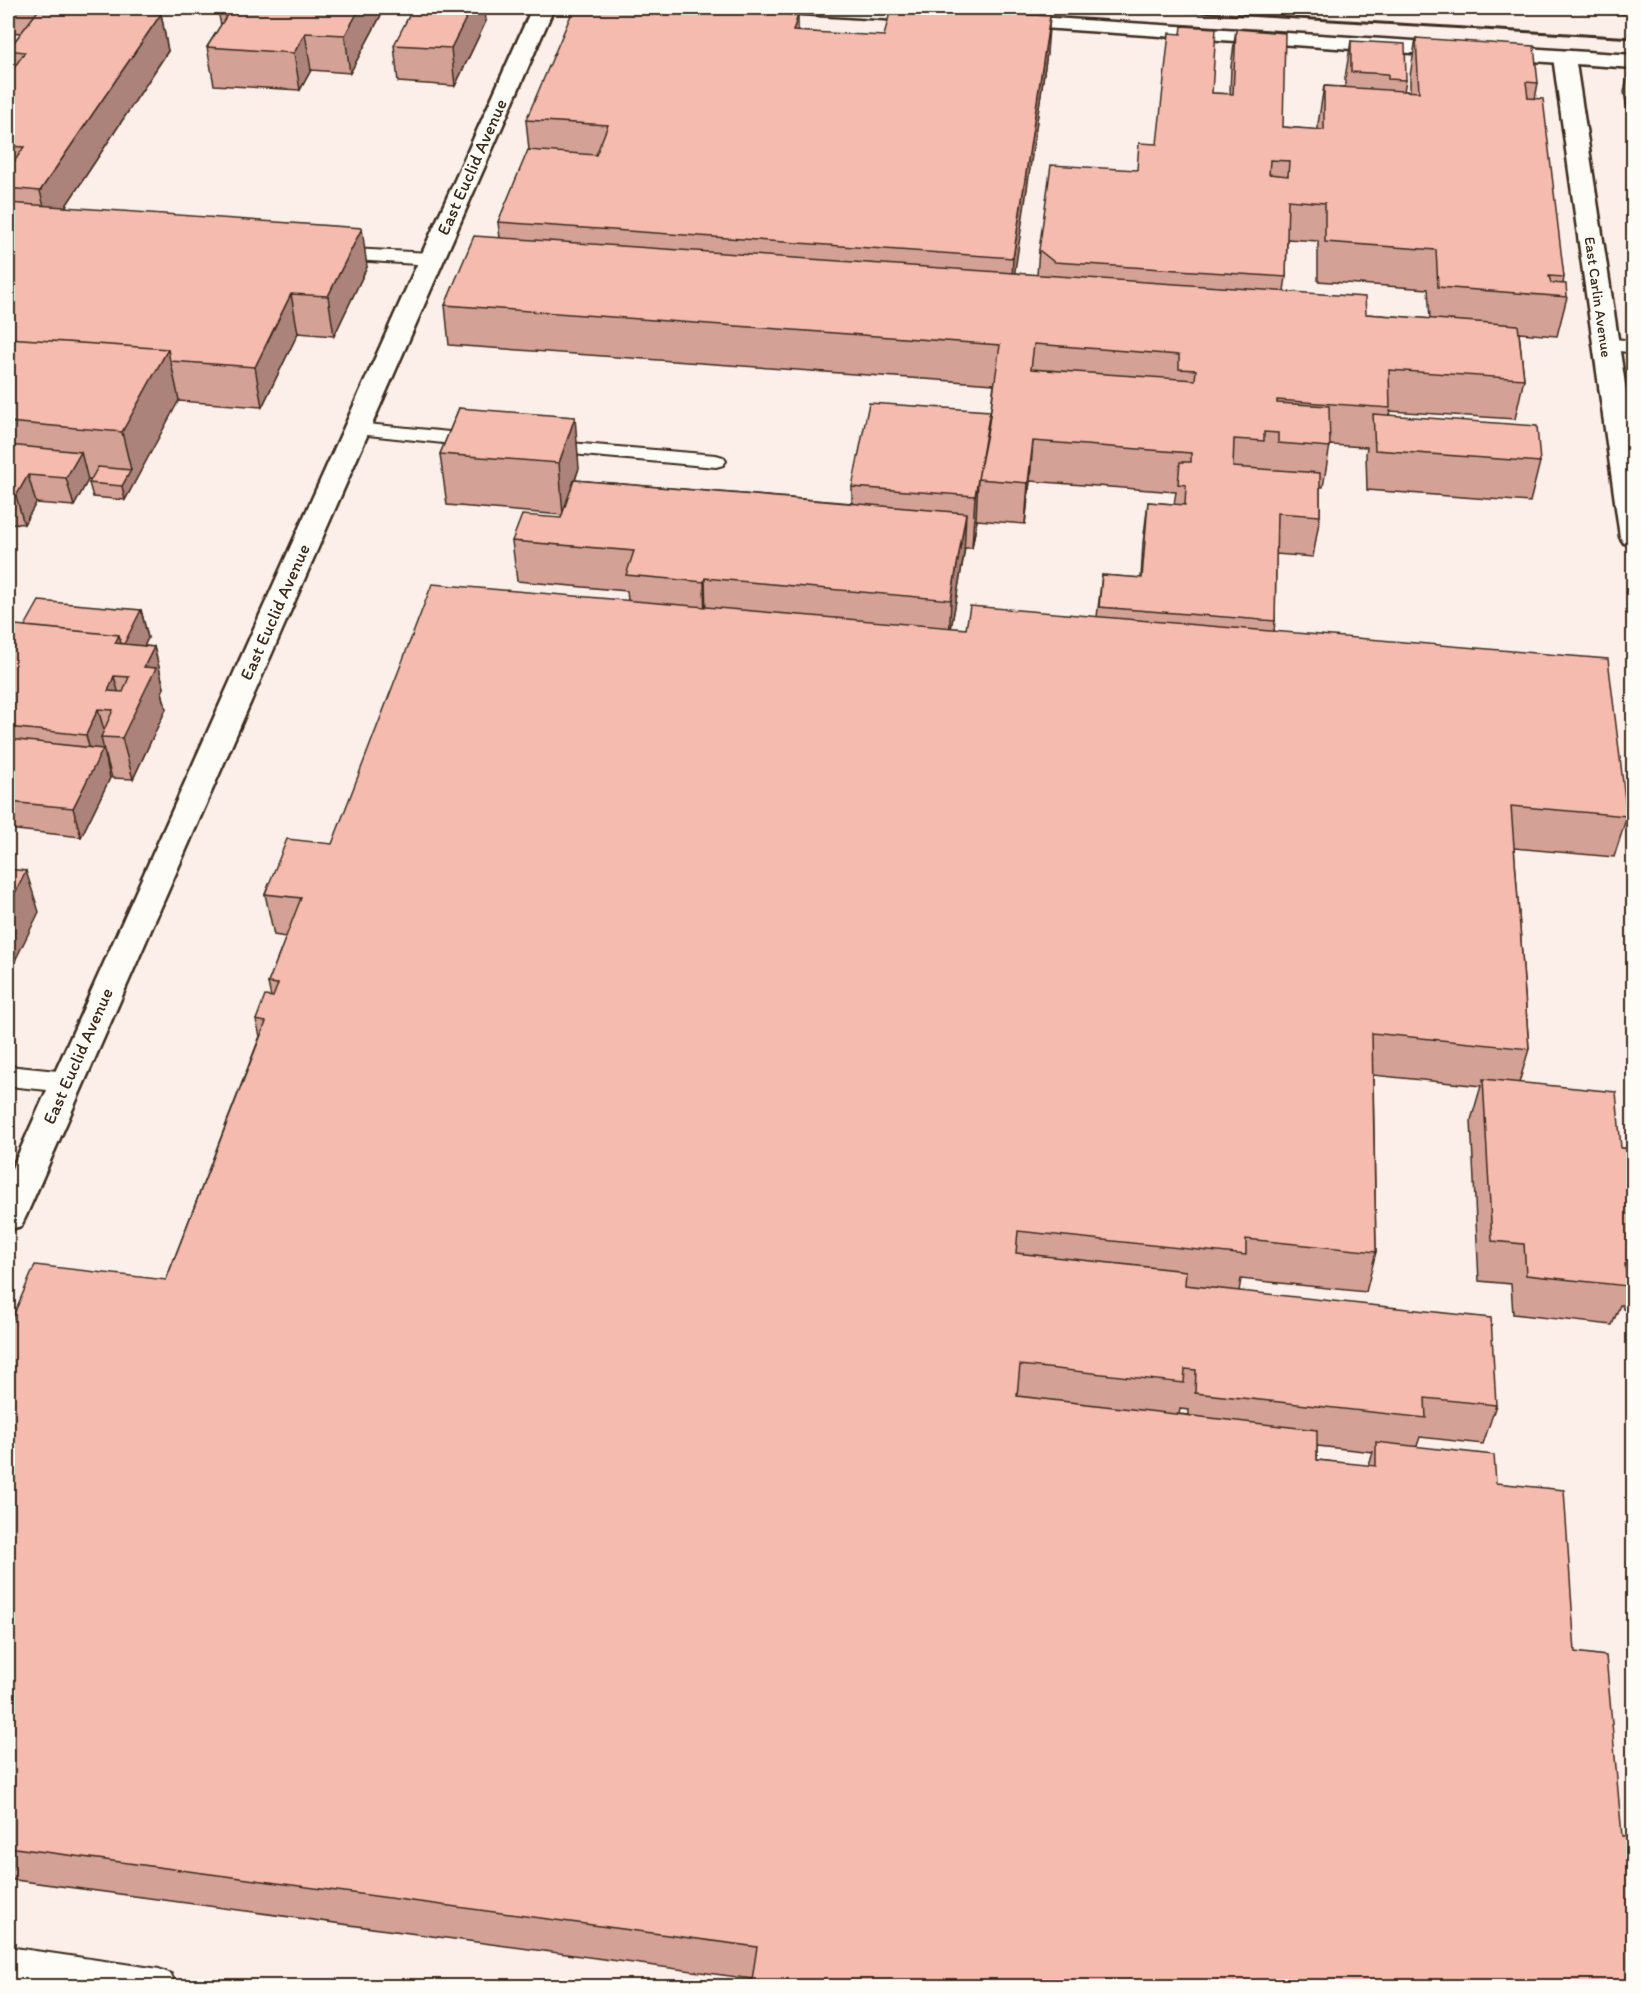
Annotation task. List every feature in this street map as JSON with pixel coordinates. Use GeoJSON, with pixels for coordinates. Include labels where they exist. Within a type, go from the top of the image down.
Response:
{"type":"FeatureCollection","features":[{"type":"Feature","properties":{"kind":"street","name":"East Euclid Avenue"},"geometry":{"type":"LineString","coordinates":[[8,1216],[543,8]]}},
{"type":"Feature","properties":{"kind":"street"},"geometry":{"type":"LineString","coordinates":[[801,8],[956,18]]}},
{"type":"Feature","properties":{"kind":"street"},"geometry":{"type":"LineString","coordinates":[[980,19],[1634,62]]}},
{"type":"Feature","properties":{"kind":"street","name":"East Carlin Avenue"},"geometry":{"type":"LineString","coordinates":[[1564,57],[1605,344],[1628,465],[1634,537]]}},
{"type":"Feature","properties":{"kind":"lane"},"geometry":{"type":"LineString","coordinates":[[312,252],[432,259]]}},
{"type":"Feature","properties":{"kind":"lane"},"geometry":{"type":"LineString","coordinates":[[1605,344],[1634,347]]}},
{"type":"Feature","properties":{"kind":"lane"},"geometry":{"type":"LineString","coordinates":[[356,429],[497,442]]}},
{"type":"Feature","properties":{"kind":"lane"},"geometry":{"type":"LineString","coordinates":[[520,444],[716,461]]}},
{"type":"Feature","properties":{"kind":"lane"},"geometry":{"type":"LineString","coordinates":[[8,1076],[67,1082]]}},
{"type":"Feature","properties":{"kind":"lane"},"geometry":{"type":"LineString","coordinates":[[8,1964],[159,1986]]}},
{"type":"Feature","properties":{"kind":"building"},"geometry":{"type":"Polygon","coordinates":[[[40,8],[114,8],[112,10],[161,14],[40,191],[8,188],[8,171],[24,147],[8,146],[8,76],[25,52],[8,50],[40,8]]]}},
{"type":"Feature","properties":{"kind":"building"},"geometry":{"type":"Polygon","coordinates":[[[220,8],[360,8],[345,35],[305,33],[294,53],[207,47],[229,12],[218,11],[220,8]]]}},
{"type":"Feature","properties":{"kind":"building"},"geometry":{"type":"Polygon","coordinates":[[[413,8],[471,8],[451,48],[394,45],[413,8]]]}},
{"type":"Feature","properties":{"kind":"building"},"geometry":{"type":"Polygon","coordinates":[[[574,8],[671,8],[798,15],[793,31],[884,36],[891,8],[1050,16],[1013,258],[498,222],[528,150],[596,155],[608,125],[526,120],[574,8]]]}},
{"type":"Feature","properties":{"kind":"building"},"geometry":{"type":"Polygon","coordinates":[[[1182,26],[1216,28],[1212,93],[1233,94],[1236,29],[1285,33],[1283,127],[1324,130],[1324,86],[1419,92],[1416,38],[1534,46],[1538,83],[1526,82],[1528,98],[1543,99],[1564,277],[1549,276],[1551,283],[1566,284],[1567,297],[1438,287],[1436,250],[1325,242],[1325,203],[1288,200],[1286,277],[1054,262],[1039,250],[1051,165],[1137,170],[1139,143],[1157,144],[1169,33],[1181,34],[1182,26]],[[1270,160],[1269,174],[1288,176],[1289,161],[1270,160]]]}},
{"type":"Feature","properties":{"kind":"building"},"geometry":{"type":"Polygon","coordinates":[[[1351,41],[1405,44],[1406,80],[1388,79],[1388,74],[1351,72],[1351,41]]]}},
{"type":"Feature","properties":{"kind":"building"},"geometry":{"type":"Polygon","coordinates":[[[8,203],[362,228],[328,296],[291,294],[255,367],[170,361],[168,349],[8,338],[8,203]]]}},
{"type":"Feature","properties":{"kind":"building"},"geometry":{"type":"Polygon","coordinates":[[[474,236],[1365,297],[1366,314],[1518,325],[1524,379],[1389,370],[1390,408],[1277,400],[1277,403],[1329,406],[1330,447],[1278,443],[1278,433],[1264,432],[1264,441],[1234,439],[1233,467],[1320,473],[1320,516],[1277,513],[1275,621],[1099,607],[1102,575],[1142,578],[1148,502],[1185,505],[1186,485],[1178,484],[1180,462],[1191,462],[1191,453],[1033,441],[1028,483],[978,479],[1000,345],[445,305],[474,236]],[[1034,344],[1031,369],[1195,380],[1196,370],[1179,369],[1179,355],[1034,344]]]}},
{"type":"Feature","properties":{"kind":"building"},"geometry":{"type":"Polygon","coordinates":[[[8,338],[168,349],[122,432],[8,422],[8,338]]]}},
{"type":"Feature","properties":{"kind":"building"},"geometry":{"type":"Polygon","coordinates":[[[869,403],[990,411],[975,496],[852,487],[869,403]]]}},
{"type":"Feature","properties":{"kind":"building"},"geometry":{"type":"Polygon","coordinates":[[[459,408],[575,417],[559,463],[440,454],[459,408]]]}},
{"type":"Feature","properties":{"kind":"building"},"geometry":{"type":"Polygon","coordinates":[[[1373,414],[1537,426],[1540,462],[1375,450],[1373,414]]]}},
{"type":"Feature","properties":{"kind":"building"},"geometry":{"type":"Polygon","coordinates":[[[8,445],[81,452],[66,478],[28,475],[16,496],[8,496],[8,445]]]}},
{"type":"Feature","properties":{"kind":"building"},"geometry":{"type":"Polygon","coordinates":[[[98,467],[131,470],[122,486],[89,483],[98,467]]]}},
{"type":"Feature","properties":{"kind":"building"},"geometry":{"type":"Polygon","coordinates":[[[574,480],[966,513],[951,600],[705,578],[704,582],[626,575],[634,551],[512,541],[522,515],[561,518],[574,480]]]}},
{"type":"Feature","properties":{"kind":"building"},"geometry":{"type":"Polygon","coordinates":[[[432,584],[966,629],[970,606],[1608,659],[1627,816],[1511,806],[1529,1049],[1372,1033],[1376,1252],[1246,1239],[1246,1255],[1018,1231],[1016,1253],[1186,1271],[1185,1285],[1491,1318],[1496,1405],[1425,1398],[1426,1418],[1195,1393],[1196,1370],[1185,1369],[1184,1383],[1020,1365],[1017,1396],[1317,1430],[1317,1460],[1376,1466],[1376,1442],[1494,1455],[1496,1483],[1564,1490],[1575,1652],[1606,1656],[1622,1836],[1634,1837],[1634,1986],[751,1986],[757,1947],[8,1847],[8,1328],[35,1265],[166,1280],[266,1022],[256,1020],[265,996],[273,997],[278,984],[268,983],[301,898],[265,894],[287,839],[332,844],[432,584]]]}},
{"type":"Feature","properties":{"kind":"building"},"geometry":{"type":"Polygon","coordinates":[[[39,601],[141,610],[124,644],[121,644],[119,635],[25,626],[39,601]]]}},
{"type":"Feature","properties":{"kind":"building"},"geometry":{"type":"Polygon","coordinates":[[[15,625],[119,635],[115,643],[154,647],[144,667],[156,668],[122,738],[101,737],[113,710],[98,709],[86,735],[8,727],[8,639],[15,625]],[[114,676],[108,691],[123,692],[129,677],[114,676]]]}},
{"type":"Feature","properties":{"kind":"building"},"geometry":{"type":"Polygon","coordinates":[[[8,739],[103,749],[73,808],[8,802],[8,739]]]}},
{"type":"Feature","properties":{"kind":"building"},"geometry":{"type":"Polygon","coordinates":[[[8,869],[26,871],[8,907],[8,869]]]}},
{"type":"Feature","properties":{"kind":"building"},"geometry":{"type":"Polygon","coordinates":[[[1483,1079],[1616,1092],[1621,1148],[1634,1149],[1634,1265],[1625,1264],[1627,1286],[1526,1275],[1524,1244],[1492,1241],[1483,1079]]]}},
{"type":"Feature","properties":{"kind":"railway"},"geometry":{"type":"LineString","coordinates":[[1128,8],[1634,38]]}},
{"type":"Feature","properties":{"kind":"railway"},"geometry":{"type":"LineString","coordinates":[[1525,8],[1634,14]]}}]}
